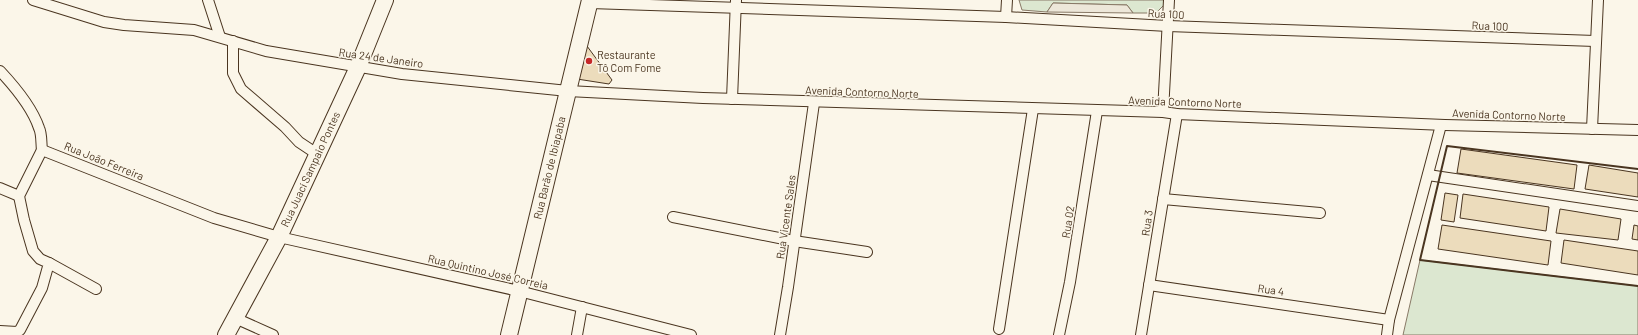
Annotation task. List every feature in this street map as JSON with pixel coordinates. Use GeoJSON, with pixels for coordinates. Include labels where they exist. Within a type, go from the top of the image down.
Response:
{"type":"FeatureCollection","features":[{"type":"Feature","properties":{"kind":"main road","name":"Rua Juací Sampaio Pontes"},"geometry":{"type":"LineString","coordinates":[[226,335],[279,237],[358,67],[386,0]]}},
{"type":"Feature","properties":{"kind":"main road","name":"Rua Barão de Ibiapaba"},"geometry":{"type":"LineString","coordinates":[[508,335],[590,1]]}},
{"type":"Feature","properties":{"kind":"street","name":"Rua 24 de Janeiro"},"geometry":{"type":"LineString","coordinates":[[33,0],[104,22],[124,25],[194,30],[266,51],[402,74],[568,90],[732,99]]}},
{"type":"Feature","properties":{"kind":"street"},"geometry":{"type":"LineString","coordinates":[[208,0],[220,37]]}},
{"type":"Feature","properties":{"kind":"street"},"geometry":{"type":"LineString","coordinates":[[1006,17],[1007,0]]}},
{"type":"Feature","properties":{"kind":"street"},"geometry":{"type":"LineString","coordinates":[[1163,112],[1169,0]]}},
{"type":"Feature","properties":{"kind":"street"},"geometry":{"type":"LineString","coordinates":[[1592,129],[1598,0]]}},
{"type":"Feature","properties":{"kind":"street","name":"Rua 100"},"geometry":{"type":"LineString","coordinates":[[590,1],[736,4],[1168,26],[1595,41]]}},
{"type":"Feature","properties":{"kind":"street"},"geometry":{"type":"LineString","coordinates":[[732,99],[736,4]]}},
{"type":"Feature","properties":{"kind":"street"},"geometry":{"type":"LineString","coordinates":[[234,42],[233,73],[241,89],[285,127],[299,142],[317,154]]}},
{"type":"Feature","properties":{"kind":"street"},"geometry":{"type":"LineString","coordinates":[[0,71],[23,99],[40,128],[42,150],[19,196],[33,251],[40,259],[96,289]]}},
{"type":"Feature","properties":{"kind":"street","name":"Avenida Contorno Norte"},"geometry":{"type":"LineString","coordinates":[[732,99],[814,103],[1163,112],[1177,114],[1441,125],[1638,130]]}},
{"type":"Feature","properties":{"kind":"street","name":"Rua Vicente Sales"},"geometry":{"type":"LineString","coordinates":[[780,335],[814,103]]}},
{"type":"Feature","properties":{"kind":"street"},"geometry":{"type":"LineString","coordinates":[[999,329],[1033,109]]}},
{"type":"Feature","properties":{"kind":"street","name":"Rua 02"},"geometry":{"type":"LineString","coordinates":[[1059,335],[1070,282],[1097,111]]}},
{"type":"Feature","properties":{"kind":"street","name":"Rua 3"},"geometry":{"type":"LineString","coordinates":[[1141,335],[1177,114]]}},
{"type":"Feature","properties":{"kind":"street"},"geometry":{"type":"LineString","coordinates":[[1387,335],[1389,320],[1441,125]]}},
{"type":"Feature","properties":{"kind":"street","name":"Rua João Ferreira"},"geometry":{"type":"LineString","coordinates":[[42,150],[214,218],[279,237]]}},
{"type":"Feature","properties":{"kind":"street"},"geometry":{"type":"LineString","coordinates":[[1428,175],[1638,206]]}},
{"type":"Feature","properties":{"kind":"street"},"geometry":{"type":"LineString","coordinates":[[0,188],[19,196]]}},
{"type":"Feature","properties":{"kind":"street"},"geometry":{"type":"LineString","coordinates":[[1163,199],[1320,213]]}},
{"type":"Feature","properties":{"kind":"street"},"geometry":{"type":"LineString","coordinates":[[673,217],[794,241],[867,252]]}},
{"type":"Feature","properties":{"kind":"street","name":"Rua Quintino José Correia"},"geometry":{"type":"LineString","coordinates":[[279,237],[519,291],[691,335]]}},
{"type":"Feature","properties":{"kind":"street"},"geometry":{"type":"LineString","coordinates":[[0,331],[17,332],[20,330],[42,288],[49,263]]}},
{"type":"Feature","properties":{"kind":"street","name":"Rua 4"},"geometry":{"type":"LineString","coordinates":[[1149,285],[1389,320]]}},
{"type":"Feature","properties":{"kind":"street"},"geometry":{"type":"LineString","coordinates":[[577,335],[582,307]]}},
{"type":"Feature","properties":{"kind":"street"},"geometry":{"type":"LineString","coordinates":[[235,318],[273,335]]}},
{"type":"Feature","properties":{"kind":"green space"},"geometry":{"type":"Polygon","coordinates":[[[1019,0],[1164,0],[1164,5],[1156,13],[1133,13],[1127,5],[1053,3],[1047,12],[1022,10],[1019,0]]]}},
{"type":"Feature","properties":{"kind":"green space"},"geometry":{"type":"Polygon","coordinates":[[[1420,260],[1638,286],[1638,335],[1403,335],[1420,260]]]}},
{"type":"Feature","properties":{"kind":"shaded area"},"geometry":{"type":"Polygon","coordinates":[[[1053,3],[1127,5],[1133,13],[1047,12],[1053,3]]]}},
{"type":"Feature","properties":{"kind":"building","name":"Restaurante Tô Com Fome"},"geometry":{"type":"Polygon","coordinates":[[[584,42],[612,80],[609,84],[577,79],[584,42]]]}},
{"type":"Feature","properties":{"kind":"building"},"geometry":{"type":"Polygon","coordinates":[[[1461,149],[1577,165],[1574,189],[1457,173],[1461,149]]]}},
{"type":"Feature","properties":{"kind":"building"},"geometry":{"type":"Polygon","coordinates":[[[1589,165],[1638,173],[1638,197],[1585,189],[1589,165]]]}},
{"type":"Feature","properties":{"kind":"building"},"geometry":{"type":"Polygon","coordinates":[[[1445,193],[1458,195],[1454,222],[1441,220],[1445,193]]]}},
{"type":"Feature","properties":{"kind":"building"},"geometry":{"type":"Polygon","coordinates":[[[1463,194],[1549,207],[1546,231],[1460,218],[1463,194]]]}},
{"type":"Feature","properties":{"kind":"building"},"geometry":{"type":"Polygon","coordinates":[[[1560,209],[1621,219],[1618,240],[1556,233],[1560,209]]]}},
{"type":"Feature","properties":{"kind":"building"},"geometry":{"type":"Polygon","coordinates":[[[1442,225],[1551,241],[1548,265],[1438,249],[1442,225]]]}},
{"type":"Feature","properties":{"kind":"building"},"geometry":{"type":"Polygon","coordinates":[[[1634,225],[1638,226],[1638,240],[1632,239],[1634,225]]]}},
{"type":"Feature","properties":{"kind":"building"},"geometry":{"type":"Polygon","coordinates":[[[1564,240],[1638,251],[1638,275],[1561,263],[1564,240]]]}},
{"type":"Feature","properties":{"kind":"wall"},"geometry":{"type":"LineString","coordinates":[[1638,169],[1447,146],[1420,260],[1638,286]]}},
{"type":"Feature","properties":{"kind":"place","name":"Restaurante Tô Com Fome"},"geometry":{"type":"Point","coordinates":[589,61]}}]}
